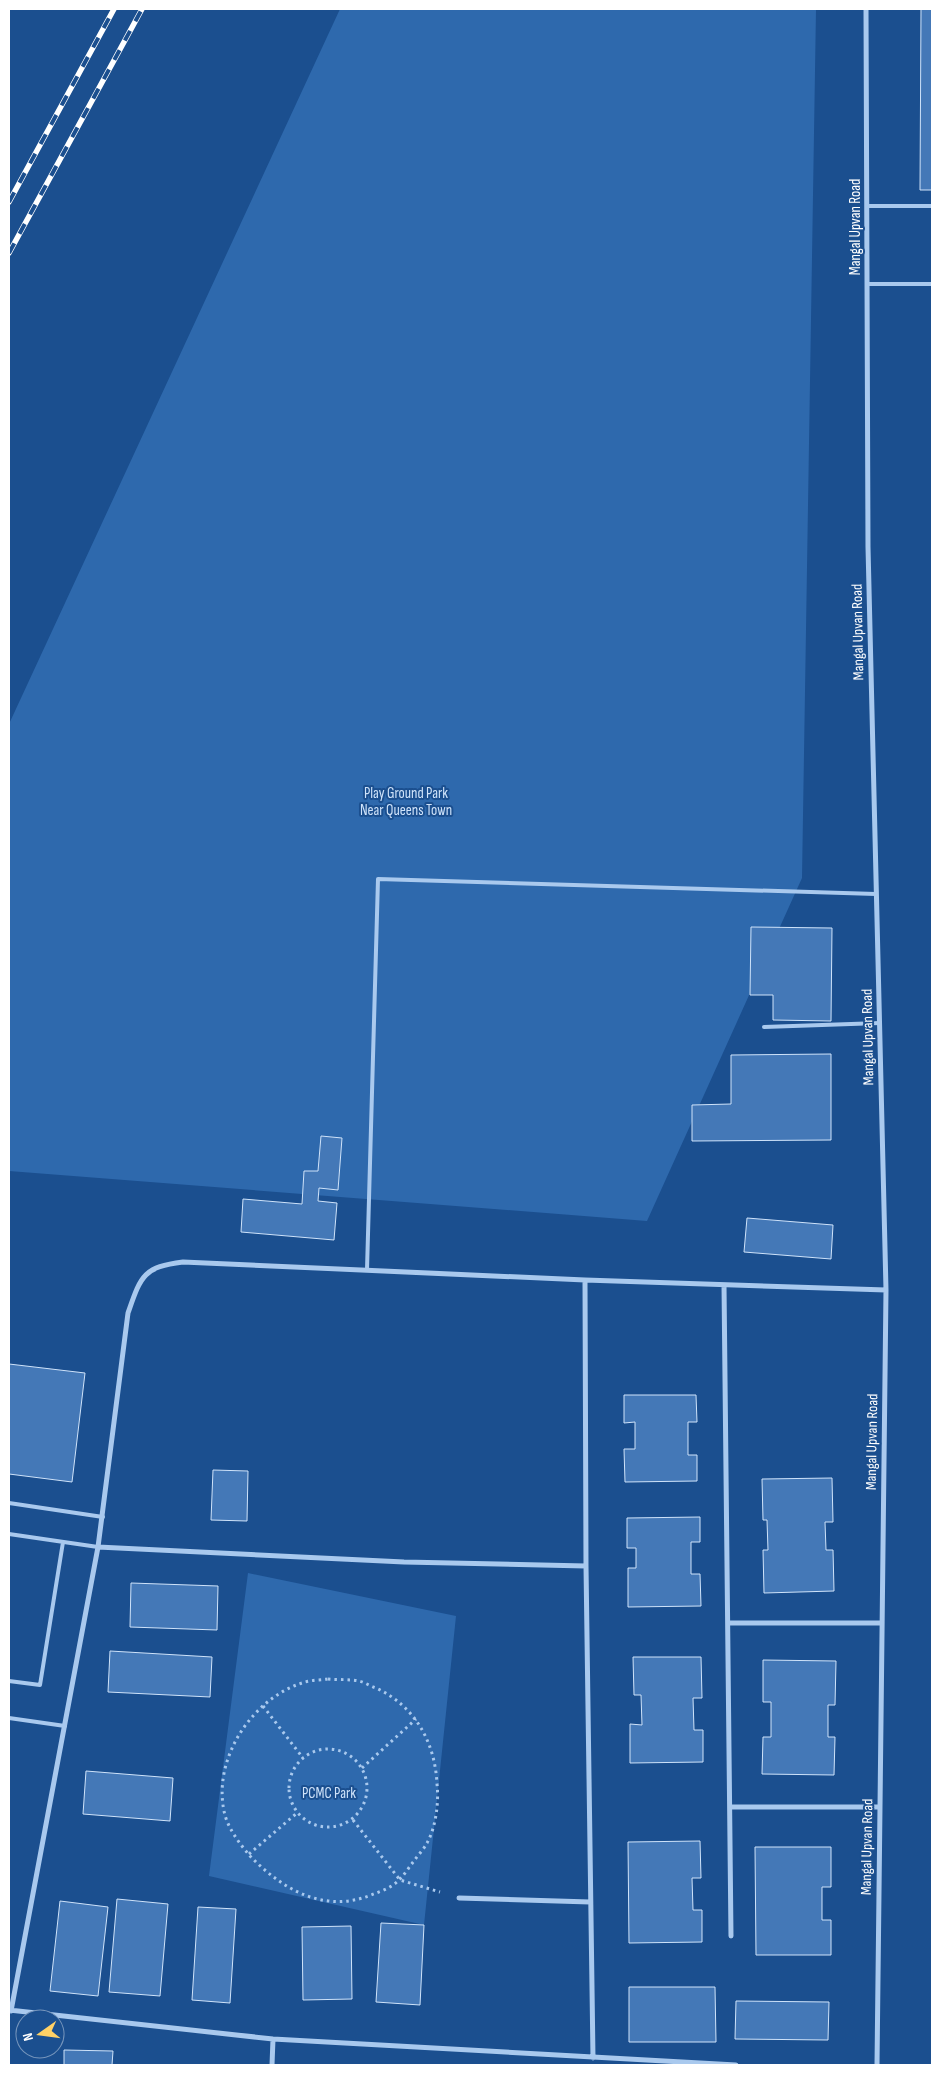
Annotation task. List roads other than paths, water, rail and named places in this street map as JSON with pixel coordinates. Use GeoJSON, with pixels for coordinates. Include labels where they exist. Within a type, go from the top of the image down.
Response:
{"type":"FeatureCollection","features":[{"type":"Feature","properties":{"kind":"street","name":"Mangal Upvan Road"},"geometry":{"type":"LineString","coordinates":[[866,9],[868,548],[886,1290],[878,2065]]}},
{"type":"Feature","properties":{"kind":"street"},"geometry":{"type":"LineString","coordinates":[[736,2065],[273,2039],[10,2010],[98,1547],[128,1313],[137,1287],[145,1274],[163,1265],[183,1262],[585,1280],[886,1290]]}},
{"type":"Feature","properties":{"kind":"street"},"geometry":{"type":"LineString","coordinates":[[585,1280],[586,1566],[593,2058]]}},
{"type":"Feature","properties":{"kind":"street"},"geometry":{"type":"LineString","coordinates":[[724,1285],[731,1936]]}},
{"type":"Feature","properties":{"kind":"street"},"geometry":{"type":"LineString","coordinates":[[98,1547],[404,1562],[586,1566]]}},
{"type":"Feature","properties":{"kind":"street"},"geometry":{"type":"LineString","coordinates":[[728,1622],[882,1623]]}},
{"type":"Feature","properties":{"kind":"street"},"geometry":{"type":"LineString","coordinates":[[730,1807],[880,1807]]}},
{"type":"Feature","properties":{"kind":"street"},"geometry":{"type":"LineString","coordinates":[[460,1898],[590,1902]]}},
{"type":"Feature","properties":{"kind":"street"},"geometry":{"type":"LineString","coordinates":[[272,2065],[273,2039]]}},
{"type":"Feature","properties":{"kind":"lane"},"geometry":{"type":"LineString","coordinates":[[867,206],[932,206]]}},
{"type":"Feature","properties":{"kind":"lane"},"geometry":{"type":"LineString","coordinates":[[867,284],[932,284]]}},
{"type":"Feature","properties":{"kind":"lane"},"geometry":{"type":"LineString","coordinates":[[367,1270],[378,879],[876,894]]}},
{"type":"Feature","properties":{"kind":"lane"},"geometry":{"type":"LineString","coordinates":[[764,1027],[880,1023]]}},
{"type":"Feature","properties":{"kind":"lane"},"geometry":{"type":"LineString","coordinates":[[9,1503],[103,1517]]}},
{"type":"Feature","properties":{"kind":"lane"},"geometry":{"type":"LineString","coordinates":[[9,1534],[98,1547]]}},
{"type":"Feature","properties":{"kind":"lane"},"geometry":{"type":"LineString","coordinates":[[9,1681],[40,1684],[63,1542]]}},
{"type":"Feature","properties":{"kind":"lane"},"geometry":{"type":"LineString","coordinates":[[9,1718],[65,1726]]}},
{"type":"Feature","properties":{"kind":"railway"},"geometry":{"type":"LineString","coordinates":[[9,202],[114,9]]}},
{"type":"Feature","properties":{"kind":"railway"},"geometry":{"type":"LineString","coordinates":[[9,253],[142,9]]}},
{"type":"Feature","properties":{"kind":"park label","name":"Play Ground Park Near Queens Town"},"geometry":{"type":"Point","coordinates":[406,802]}},
{"type":"Feature","properties":{"kind":"park label","name":"PCMC Park"},"geometry":{"type":"Point","coordinates":[329,1793]}}]}
